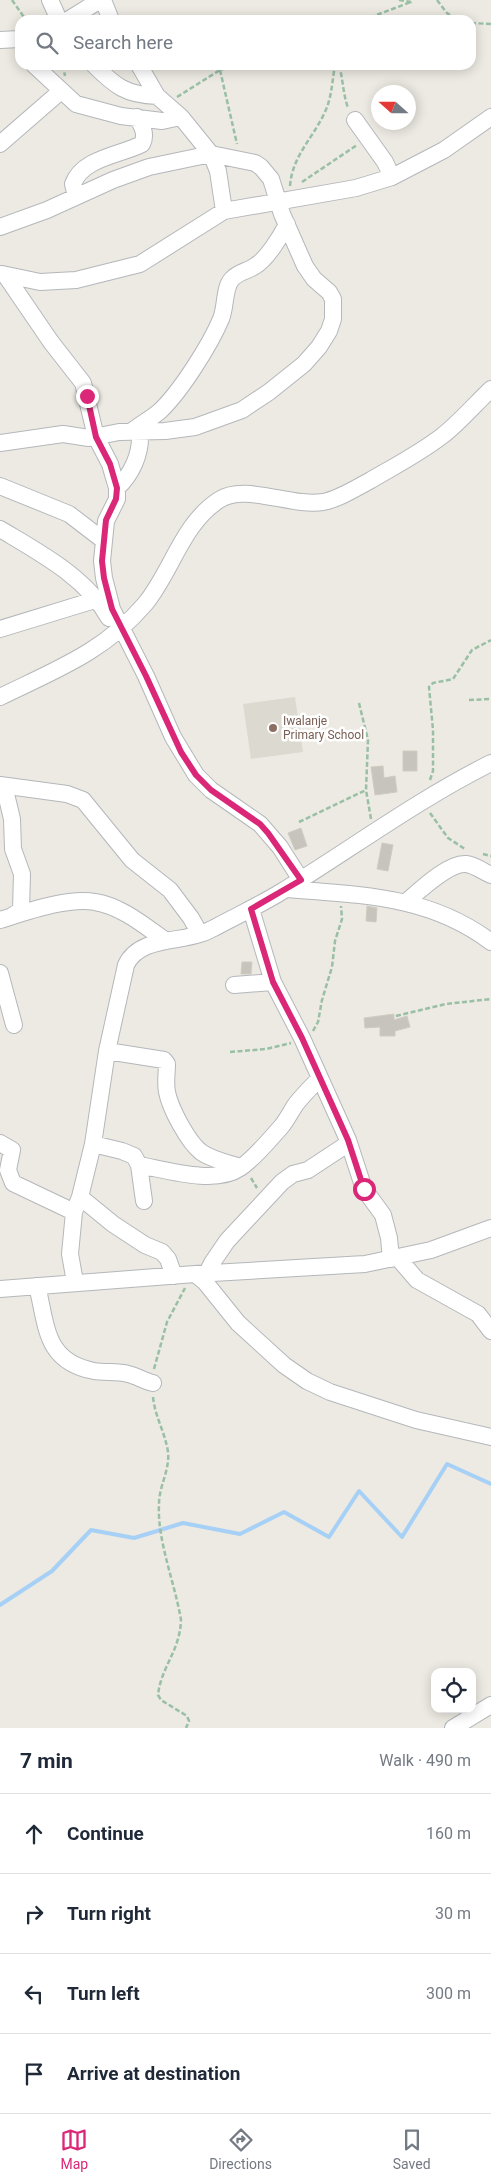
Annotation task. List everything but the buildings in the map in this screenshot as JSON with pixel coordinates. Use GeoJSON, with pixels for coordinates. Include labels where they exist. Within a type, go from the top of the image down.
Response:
{"type":"FeatureCollection","features":[{"type":"Feature","properties":{"kind":"street"},"geometry":{"type":"LineString","coordinates":[[50,0],[57,15]]}},
{"type":"Feature","properties":{"kind":"street"},"geometry":{"type":"LineString","coordinates":[[76,15],[101,0],[108,15]]}},
{"type":"Feature","properties":{"kind":"street"},"geometry":{"type":"LineString","coordinates":[[39,70],[76,104],[121,116],[162,121],[181,117]]}},
{"type":"Feature","properties":{"kind":"street"},"geometry":{"type":"LineString","coordinates":[[99,70],[111,82],[126,92],[162,101]]}},
{"type":"Feature","properties":{"kind":"street"},"geometry":{"type":"LineString","coordinates":[[142,70],[162,101],[181,117],[211,154],[218,172],[224,211]]}},
{"type":"Feature","properties":{"kind":"street"},"geometry":{"type":"LineString","coordinates":[[0,144],[61,91]]}},
{"type":"Feature","properties":{"kind":"street"},"geometry":{"type":"LineString","coordinates":[[76,196],[73,184],[83,171],[106,158],[142,144],[145,138],[144,132],[137,117]]}},
{"type":"Feature","properties":{"kind":"street"},"geometry":{"type":"LineString","coordinates":[[3,275],[30,281],[50,282],[76,280],[132,266],[158,254],[224,211],[356,188],[392,177],[444,150],[491,117]]}},
{"type":"Feature","properties":{"kind":"street"},"geometry":{"type":"LineString","coordinates":[[355,120],[385,162],[392,177]]}},
{"type":"Feature","properties":{"kind":"street"},"geometry":{"type":"LineString","coordinates":[[0,227],[48,210],[76,196],[148,167],[211,154],[254,163],[261,166],[271,179],[287,224],[308,272],[330,292],[333,299],[332,324],[319,347],[288,378],[242,410],[206,423],[178,430],[132,431],[89,438],[63,434],[0,443]]}},
{"type":"Feature","properties":{"kind":"street"},"geometry":{"type":"LineString","coordinates":[[132,431],[160,411],[176,392],[220,322],[226,306],[227,290],[230,281],[235,276],[258,264],[281,236],[287,224]]}},
{"type":"Feature","properties":{"kind":"street"},"geometry":{"type":"LineString","coordinates":[[3,275],[83,383],[96,437],[110,464],[117,488],[116,499],[106,520],[103,540],[104,578],[120,630],[181,752],[196,775],[211,790],[264,828],[280,847],[301,880]]}},
{"type":"Feature","properties":{"kind":"street"},"geometry":{"type":"LineString","coordinates":[[0,697],[84,656],[120,630],[146,602],[196,521],[218,500],[232,494],[245,493],[296,502],[324,502],[350,491],[443,435],[491,389]]}},
{"type":"Feature","properties":{"kind":"street"},"geometry":{"type":"LineString","coordinates":[[117,488],[129,477],[135,461],[140,434],[132,431]]}},
{"type":"Feature","properties":{"kind":"street"},"geometry":{"type":"LineString","coordinates":[[0,486],[69,514],[103,540]]}},
{"type":"Feature","properties":{"kind":"street"},"geometry":{"type":"LineString","coordinates":[[0,529],[42,554],[98,599],[120,630]]}},
{"type":"Feature","properties":{"kind":"street"},"geometry":{"type":"LineString","coordinates":[[0,629],[98,599]]}},
{"type":"Feature","properties":{"kind":"street"},"geometry":{"type":"LineString","coordinates":[[75,1282],[70,1254],[74,1212],[93,1144],[107,1051],[127,963],[137,952],[166,941],[200,934],[251,909],[301,880],[421,802],[491,763]]}},
{"type":"Feature","properties":{"kind":"street"},"geometry":{"type":"LineString","coordinates":[[0,786],[10,808],[13,849],[22,874],[21,910],[6,918]]}},
{"type":"Feature","properties":{"kind":"street"},"geometry":{"type":"LineString","coordinates":[[0,786],[67,794],[83,800],[132,860],[170,890],[191,918],[200,934]]}},
{"type":"Feature","properties":{"kind":"street"},"geometry":{"type":"LineString","coordinates":[[406,902],[451,866],[463,863],[479,868],[491,875]]}},
{"type":"Feature","properties":{"kind":"street"},"geometry":{"type":"LineString","coordinates":[[286,889],[406,902],[425,906],[457,920],[491,942]]}},
{"type":"Feature","properties":{"kind":"street"},"geometry":{"type":"LineString","coordinates":[[6,918],[65,903],[96,902],[130,917],[166,941]]}},
{"type":"Feature","properties":{"kind":"street"},"geometry":{"type":"LineString","coordinates":[[251,909],[273,982],[302,1038],[349,1143],[364,1189],[384,1215],[394,1258],[424,1284],[478,1314],[491,1331]]}},
{"type":"Feature","properties":{"kind":"street"},"geometry":{"type":"LineString","coordinates":[[0,973],[14,1025]]}},
{"type":"Feature","properties":{"kind":"street"},"geometry":{"type":"LineString","coordinates":[[234,985],[273,982]]}},
{"type":"Feature","properties":{"kind":"street"},"geometry":{"type":"LineString","coordinates":[[107,1051],[164,1060],[167,1064],[166,1084],[168,1098],[178,1119],[194,1144],[204,1154],[241,1167]]}},
{"type":"Feature","properties":{"kind":"street"},"geometry":{"type":"LineString","coordinates":[[139,1165],[213,1176],[232,1172],[241,1167],[282,1126],[304,1093],[319,1079]]}},
{"type":"Feature","properties":{"kind":"street"},"geometry":{"type":"LineString","coordinates":[[0,1143],[12,1150],[8,1170],[14,1183],[74,1212]]}},
{"type":"Feature","properties":{"kind":"street"},"geometry":{"type":"LineString","coordinates":[[191,1274],[212,1262],[227,1241],[287,1177],[308,1170],[349,1143]]}},
{"type":"Feature","properties":{"kind":"street"},"geometry":{"type":"LineString","coordinates":[[93,1144],[130,1153],[136,1159],[139,1165],[144,1201]]}},
{"type":"Feature","properties":{"kind":"street"},"geometry":{"type":"LineString","coordinates":[[80,1196],[113,1224],[145,1245],[162,1252],[172,1266],[205,1282],[238,1323],[284,1365],[307,1381],[330,1392],[416,1420],[491,1437]]}},
{"type":"Feature","properties":{"kind":"street"},"geometry":{"type":"LineString","coordinates":[[0,1289],[191,1274],[322,1268],[365,1264],[430,1250],[491,1228]]}},
{"type":"Feature","properties":{"kind":"street"},"geometry":{"type":"LineString","coordinates":[[36,1286],[47,1334],[55,1350],[64,1359],[91,1371],[127,1373],[142,1381],[153,1383]]}},
{"type":"Feature","properties":{"kind":"street"},"geometry":{"type":"LineString","coordinates":[[453,1728],[491,1705]]}},
{"type":"Feature","properties":{"kind":"path"},"geometry":{"type":"LineString","coordinates":[[12,0],[22,15]]}},
{"type":"Feature","properties":{"kind":"path"},"geometry":{"type":"LineString","coordinates":[[399,0],[412,1]]}},
{"type":"Feature","properties":{"kind":"path"},"geometry":{"type":"LineString","coordinates":[[437,0],[441,7],[451,15]]}},
{"type":"Feature","properties":{"kind":"path"},"geometry":{"type":"LineString","coordinates":[[376,15],[412,1]]}},
{"type":"Feature","properties":{"kind":"path"},"geometry":{"type":"LineString","coordinates":[[476,23],[491,24]]}},
{"type":"Feature","properties":{"kind":"path"},"geometry":{"type":"LineString","coordinates":[[162,101],[180,94],[220,70],[239,161]]}},
{"type":"Feature","properties":{"kind":"path"},"geometry":{"type":"LineString","coordinates":[[334,70],[328,106],[296,161],[291,176],[290,190],[368,138]]}},
{"type":"Feature","properties":{"kind":"path"},"geometry":{"type":"LineString","coordinates":[[340,70],[344,81],[344,96],[348,110],[355,120]]}},
{"type":"Feature","properties":{"kind":"path"},"geometry":{"type":"LineString","coordinates":[[468,850],[448,838],[437,820],[421,802],[428,788],[432,771],[433,730],[429,687],[433,683],[452,679],[472,650],[491,640]]}},
{"type":"Feature","properties":{"kind":"path"},"geometry":{"type":"LineString","coordinates":[[469,700],[491,699]]}},
{"type":"Feature","properties":{"kind":"path"},"geometry":{"type":"LineString","coordinates":[[359,703],[368,740],[366,790],[372,833]]}},
{"type":"Feature","properties":{"kind":"path"},"geometry":{"type":"LineString","coordinates":[[299,822],[366,790]]}},
{"type":"Feature","properties":{"kind":"path"},"geometry":{"type":"LineString","coordinates":[[479,853],[491,856]]}},
{"type":"Feature","properties":{"kind":"path"},"geometry":{"type":"LineString","coordinates":[[230,1052],[281,1046],[311,1033],[318,1022],[322,1000],[332,967],[342,910],[331,893]]}},
{"type":"Feature","properties":{"kind":"path"},"geometry":{"type":"LineString","coordinates":[[396,1016],[446,1004],[491,999]]}},
{"type":"Feature","properties":{"kind":"path"},"geometry":{"type":"LineString","coordinates":[[241,1167],[266,1199]]}},
{"type":"Feature","properties":{"kind":"path"},"geometry":{"type":"LineString","coordinates":[[186,1728],[189,1721],[187,1716],[161,1700],[158,1695],[160,1684],[180,1634],[181,1620],[166,1558],[160,1522],[158,1504],[166,1473],[168,1454],[165,1437],[157,1421],[154,1408],[153,1383],[154,1369],[162,1337],[191,1274]]}},
{"type":"Feature","properties":{"kind":"shaded area","name":"Iwalanje Primary School"},"geometry":{"type":"Polygon","coordinates":[[[295,697],[303,752],[251,759],[243,704],[295,697]]]}},
{"type":"Feature","properties":{"kind":"waterway"},"geometry":{"type":"LineString","coordinates":[[0,1605],[52,1571],[91,1530],[134,1538],[183,1523],[240,1534],[284,1512],[329,1537],[359,1491],[402,1537],[447,1464],[491,1484]]}},
{"type":"Feature","properties":{"kind":"place","name":"Iwalanje Primary School"},"geometry":{"type":"Point","coordinates":[273,728]}},
{"type":"Feature","properties":{"kind":"route"},"geometry":{"type":"LineString","coordinates":[[87,396],[96,437],[110,464],[117,488],[116,499],[106,520],[102,561],[104,578],[112,609],[123,628],[181,752],[196,775],[211,790],[260,824],[280,847],[301,880],[251,909],[273,982],[302,1038],[340,1126],[348,1140],[364,1189]]}}]}
